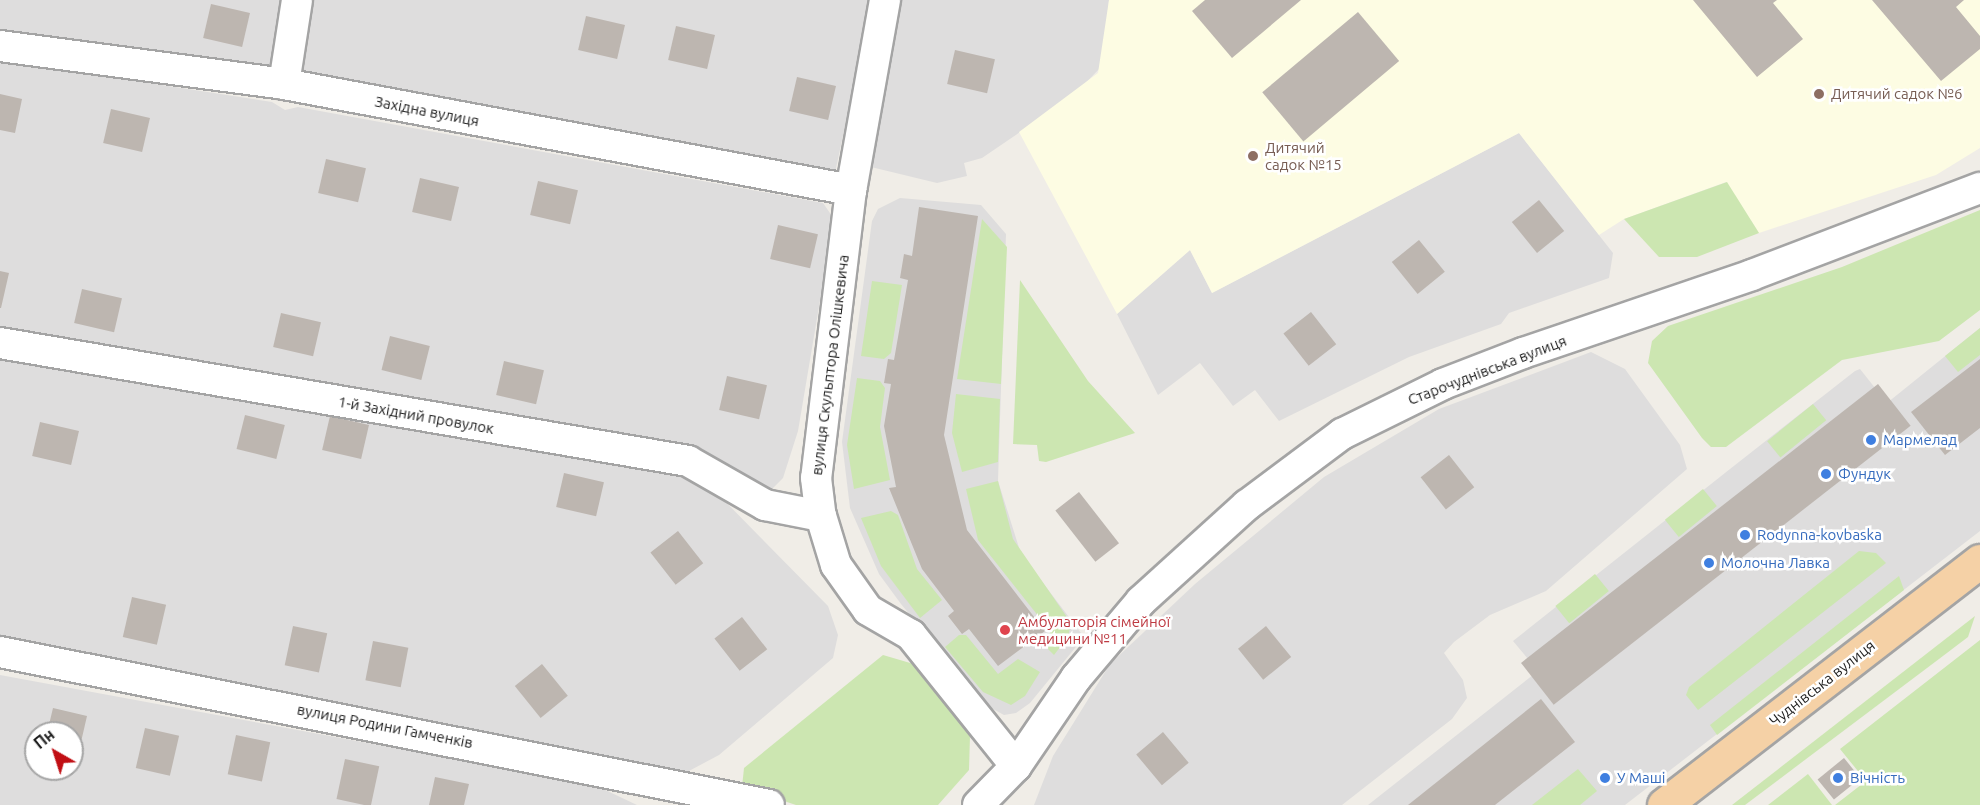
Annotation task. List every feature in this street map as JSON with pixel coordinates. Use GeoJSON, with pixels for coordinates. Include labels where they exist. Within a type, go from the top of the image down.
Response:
{"type":"FeatureCollection","features":[{"type":"Feature","properties":{"kind":"main road","name":"Чуднівська вулиця"},"geometry":{"type":"LineString","coordinates":[[1664,805],[1980,561]]}},
{"type":"Feature","properties":{"kind":"main road","name":"Чуднівська вулиця"},"geometry":{"type":"LineString","coordinates":[[1697,805],[1980,586]]}},
{"type":"Feature","properties":{"kind":"street"},"geometry":{"type":"LineString","coordinates":[[284,84],[297,0]]}},
{"type":"Feature","properties":{"kind":"street","name":"вулиця Скульптора Олішкевича"},"geometry":{"type":"LineString","coordinates":[[885,0],[851,190],[816,478],[821,516],[836,565],[868,610],[911,635],[1016,766]]}},
{"type":"Feature","properties":{"kind":"street","name":"Західна вулиця"},"geometry":{"type":"LineString","coordinates":[[0,46],[284,84],[851,190]]}},
{"type":"Feature","properties":{"kind":"street","name":"Старочуднівська вулиця"},"geometry":{"type":"LineString","coordinates":[[983,801],[1016,766],[1076,678],[1141,601],[1278,479],[1342,434],[1493,364],[1795,259],[1980,188]]}},
{"type":"Feature","properties":{"kind":"street","name":"1-й Західний провулок"},"geometry":{"type":"LineString","coordinates":[[0,343],[688,461],[765,505],[821,516]]}},
{"type":"Feature","properties":{"kind":"street","name":"вулиця Родини Гамченків"},"geometry":{"type":"LineString","coordinates":[[0,652],[769,805]]}},
{"type":"Feature","properties":{"kind":"shaded area"},"geometry":{"type":"Polygon","coordinates":[[[0,0],[872,0],[835,173],[666,146],[500,108],[0,30],[0,0]]]}},
{"type":"Feature","properties":{"kind":"shaded area"},"geometry":{"type":"Polygon","coordinates":[[[898,0],[1109,0],[1102,66],[1073,96],[982,158],[964,163],[967,176],[937,183],[871,167],[898,0]]]}},
{"type":"Feature","properties":{"kind":"shaded area","name":"Дитячий садок №15"},"geometry":{"type":"Polygon","coordinates":[[[1109,0],[1980,0],[1980,148],[1936,175],[1759,233],[1726,182],[1624,219],[1599,235],[1519,133],[1212,293],[1190,250],[1117,314],[1019,132],[1098,73],[1109,0]]]}},
{"type":"Feature","properties":{"kind":"shaded area"},"geometry":{"type":"Polygon","coordinates":[[[0,60],[272,102],[285,110],[298,107],[823,203],[832,216],[824,277],[798,431],[783,478],[772,489],[757,491],[708,484],[828,606],[838,635],[833,658],[719,755],[672,780],[0,646],[0,60]]]}},
{"type":"Feature","properties":{"kind":"shaded area"},"geometry":{"type":"Polygon","coordinates":[[[1519,133],[1613,253],[1609,278],[1509,313],[1501,324],[1409,357],[1279,421],[1255,390],[1233,406],[1200,363],[1158,395],[1117,314],[1190,250],[1212,293],[1519,133]]]}},
{"type":"Feature","properties":{"kind":"shaded area"},"geometry":{"type":"Polygon","coordinates":[[[900,198],[981,205],[1006,234],[998,481],[1021,554],[1084,637],[1030,703],[1016,713],[1004,715],[984,704],[901,604],[879,574],[850,508],[842,442],[872,221],[878,209],[900,198]]]}},
{"type":"Feature","properties":{"kind":"shaded area"},"geometry":{"type":"Polygon","coordinates":[[[1980,328],[1980,531],[1625,805],[1368,805],[1538,671],[1513,641],[1855,371],[1860,369],[1887,403],[1980,328]]]}},
{"type":"Feature","properties":{"kind":"shaded area"},"geometry":{"type":"Polygon","coordinates":[[[1591,352],[1625,369],[1680,445],[1687,469],[1546,591],[1490,615],[1454,642],[1444,653],[1463,680],[1467,698],[1452,719],[1342,805],[1034,805],[1053,756],[1110,664],[1195,584],[1324,477],[1439,409],[1591,352]]]}},
{"type":"Feature","properties":{"kind":"shaded area"},"geometry":{"type":"Polygon","coordinates":[[[0,675],[541,775],[601,788],[637,805],[0,805],[0,675]]]}},
{"type":"Feature","properties":{"kind":"green space"},"geometry":{"type":"Polygon","coordinates":[[[1727,182],[1759,233],[1697,257],[1659,257],[1624,219],[1727,182]]]}},
{"type":"Feature","properties":{"kind":"green space"},"geometry":{"type":"Polygon","coordinates":[[[1980,210],[1980,310],[1939,341],[1842,360],[1726,447],[1711,447],[1702,438],[1648,363],[1652,341],[1668,326],[1842,267],[1980,210]]]}},
{"type":"Feature","properties":{"kind":"green space"},"geometry":{"type":"Polygon","coordinates":[[[982,219],[1007,247],[1001,384],[957,379],[982,219]]]}},
{"type":"Feature","properties":{"kind":"green space"},"geometry":{"type":"Polygon","coordinates":[[[1020,280],[1088,381],[1135,433],[1046,462],[1039,461],[1037,445],[1013,444],[1020,280]]]}},
{"type":"Feature","properties":{"kind":"green space"},"geometry":{"type":"Polygon","coordinates":[[[872,281],[902,285],[891,353],[884,359],[861,356],[872,281]]]}},
{"type":"Feature","properties":{"kind":"green space"},"geometry":{"type":"Polygon","coordinates":[[[1980,328],[1980,355],[1958,372],[1945,356],[1980,328]]]}},
{"type":"Feature","properties":{"kind":"green space"},"geometry":{"type":"Polygon","coordinates":[[[857,378],[880,381],[885,388],[880,427],[890,480],[854,489],[847,445],[857,378]]]}},
{"type":"Feature","properties":{"kind":"green space"},"geometry":{"type":"Polygon","coordinates":[[[956,394],[1000,399],[998,462],[962,472],[952,433],[956,394]]]}},
{"type":"Feature","properties":{"kind":"green space"},"geometry":{"type":"Polygon","coordinates":[[[1813,404],[1826,420],[1780,457],[1767,441],[1813,404]]]}},
{"type":"Feature","properties":{"kind":"green space"},"geometry":{"type":"Polygon","coordinates":[[[998,481],[1013,539],[1071,623],[1068,637],[1054,655],[1040,641],[1051,632],[978,540],[966,489],[998,481]]]}},
{"type":"Feature","properties":{"kind":"green space"},"geometry":{"type":"Polygon","coordinates":[[[1703,489],[1717,506],[1679,537],[1665,520],[1703,489]]]}},
{"type":"Feature","properties":{"kind":"green space"},"geometry":{"type":"Polygon","coordinates":[[[891,511],[898,515],[917,569],[942,600],[920,618],[881,566],[861,518],[891,511]]]}},
{"type":"Feature","properties":{"kind":"green space"},"geometry":{"type":"Polygon","coordinates":[[[1859,551],[1876,553],[1886,563],[1698,710],[1686,695],[1689,687],[1859,551]]]}},
{"type":"Feature","properties":{"kind":"green space"},"geometry":{"type":"Polygon","coordinates":[[[1595,574],[1609,591],[1569,623],[1555,606],[1595,574]]]}},
{"type":"Feature","properties":{"kind":"green space"},"geometry":{"type":"Polygon","coordinates":[[[1899,576],[1904,590],[1717,735],[1710,725],[1899,576]]]}},
{"type":"Feature","properties":{"kind":"green space"},"geometry":{"type":"Polygon","coordinates":[[[1975,616],[1968,637],[1745,805],[1732,805],[1975,616]]]}},
{"type":"Feature","properties":{"kind":"green space"},"geometry":{"type":"Polygon","coordinates":[[[959,635],[966,635],[998,674],[1018,659],[1040,672],[1025,696],[1011,705],[983,692],[945,647],[959,635]]]}},
{"type":"Feature","properties":{"kind":"green space"},"geometry":{"type":"Polygon","coordinates":[[[1980,640],[1980,805],[1835,805],[1866,781],[1840,749],[1980,640]]]}},
{"type":"Feature","properties":{"kind":"green space"},"geometry":{"type":"Polygon","coordinates":[[[883,655],[917,665],[970,736],[969,770],[938,805],[796,805],[742,787],[744,768],[883,655]]]}},
{"type":"Feature","properties":{"kind":"green space"},"geometry":{"type":"Polygon","coordinates":[[[1578,769],[1597,791],[1580,805],[1532,805],[1578,769]]]}},
{"type":"Feature","properties":{"kind":"green space"},"geometry":{"type":"Polygon","coordinates":[[[1808,774],[1832,805],[1768,805],[1808,774]]]}},
{"type":"Feature","properties":{"kind":"building"},"geometry":{"type":"Polygon","coordinates":[[[1205,0],[1301,0],[1232,58],[1192,11],[1205,0]]]}},
{"type":"Feature","properties":{"kind":"building"},"geometry":{"type":"Polygon","coordinates":[[[1693,0],[1777,0],[1773,3],[1803,39],[1757,77],[1693,0]]]}},
{"type":"Feature","properties":{"kind":"building"},"geometry":{"type":"Polygon","coordinates":[[[1872,0],[1964,0],[1956,7],[1980,36],[1980,49],[1941,81],[1872,0]]]}},
{"type":"Feature","properties":{"kind":"building"},"geometry":{"type":"Polygon","coordinates":[[[211,4],[250,13],[242,47],[203,38],[211,4]]]}},
{"type":"Feature","properties":{"kind":"building"},"geometry":{"type":"Polygon","coordinates":[[[1358,12],[1399,61],[1303,141],[1262,92],[1358,12]]]}},
{"type":"Feature","properties":{"kind":"building"},"geometry":{"type":"Polygon","coordinates":[[[586,16],[625,25],[617,59],[578,50],[586,16]]]}},
{"type":"Feature","properties":{"kind":"building"},"geometry":{"type":"Polygon","coordinates":[[[676,26],[715,35],[707,69],[668,60],[676,26]]]}},
{"type":"Feature","properties":{"kind":"building"},"geometry":{"type":"Polygon","coordinates":[[[955,50],[995,59],[987,93],[947,84],[955,50]]]}},
{"type":"Feature","properties":{"kind":"building"},"geometry":{"type":"Polygon","coordinates":[[[797,77],[836,86],[828,120],[789,111],[797,77]]]}},
{"type":"Feature","properties":{"kind":"building"},"geometry":{"type":"Polygon","coordinates":[[[0,94],[22,99],[15,133],[0,130],[0,94]]]}},
{"type":"Feature","properties":{"kind":"building"},"geometry":{"type":"Polygon","coordinates":[[[111,109],[150,118],[142,152],[103,143],[111,109]]]}},
{"type":"Feature","properties":{"kind":"building"},"geometry":{"type":"Polygon","coordinates":[[[326,159],[366,168],[358,202],[318,193],[326,159]]]}},
{"type":"Feature","properties":{"kind":"building"},"geometry":{"type":"Polygon","coordinates":[[[420,178],[459,187],[451,221],[412,212],[420,178]]]}},
{"type":"Feature","properties":{"kind":"building"},"geometry":{"type":"Polygon","coordinates":[[[538,181],[578,190],[570,224],[530,215],[538,181]]]}},
{"type":"Feature","properties":{"kind":"building"},"geometry":{"type":"Polygon","coordinates":[[[1539,200],[1564,231],[1537,253],[1512,222],[1539,200]]]}},
{"type":"Feature","properties":{"kind":"building"},"geometry":{"type":"Polygon","coordinates":[[[919,207],[978,216],[944,435],[967,530],[1045,631],[998,666],[969,629],[962,634],[948,616],[954,611],[922,569],[889,488],[896,487],[884,426],[891,384],[884,383],[888,359],[894,360],[908,280],[900,278],[904,254],[912,256],[919,207]]]}},
{"type":"Feature","properties":{"kind":"building"},"geometry":{"type":"Polygon","coordinates":[[[778,225],[818,234],[810,268],[770,259],[778,225]]]}},
{"type":"Feature","properties":{"kind":"building"},"geometry":{"type":"Polygon","coordinates":[[[1419,240],[1445,272],[1418,294],[1392,262],[1419,240]]]}},
{"type":"Feature","properties":{"kind":"building"},"geometry":{"type":"Polygon","coordinates":[[[0,271],[9,273],[1,308],[0,308],[0,271]]]}},
{"type":"Feature","properties":{"kind":"building"},"geometry":{"type":"Polygon","coordinates":[[[82,289],[122,298],[114,332],[74,323],[82,289]]]}},
{"type":"Feature","properties":{"kind":"building"},"geometry":{"type":"Polygon","coordinates":[[[1311,312],[1336,344],[1309,366],[1283,334],[1311,312]]]}},
{"type":"Feature","properties":{"kind":"building"},"geometry":{"type":"Polygon","coordinates":[[[281,313],[321,322],[313,356],[273,347],[281,313]]]}},
{"type":"Feature","properties":{"kind":"building"},"geometry":{"type":"Polygon","coordinates":[[[390,336],[430,346],[421,380],[382,370],[390,336]]]}},
{"type":"Feature","properties":{"kind":"building"},"geometry":{"type":"Polygon","coordinates":[[[1980,359],[1980,428],[1945,455],[1911,412],[1980,359]]]}},
{"type":"Feature","properties":{"kind":"building"},"geometry":{"type":"Polygon","coordinates":[[[504,361],[544,370],[536,404],[496,395],[504,361]]]}},
{"type":"Feature","properties":{"kind":"building"},"geometry":{"type":"Polygon","coordinates":[[[727,376],[767,385],[759,419],[719,410],[727,376]]]}},
{"type":"Feature","properties":{"kind":"building"},"geometry":{"type":"Polygon","coordinates":[[[1878,384],[1911,426],[1554,705],[1521,663],[1878,384]]]}},
{"type":"Feature","properties":{"kind":"building"},"geometry":{"type":"Polygon","coordinates":[[[245,415],[285,425],[276,459],[237,449],[245,415]]]}},
{"type":"Feature","properties":{"kind":"building"},"geometry":{"type":"Polygon","coordinates":[[[330,416],[369,425],[361,459],[322,450],[330,416]]]}},
{"type":"Feature","properties":{"kind":"building"},"geometry":{"type":"Polygon","coordinates":[[[40,422],[79,431],[71,465],[32,456],[40,422]]]}},
{"type":"Feature","properties":{"kind":"building"},"geometry":{"type":"Polygon","coordinates":[[[1449,455],[1474,487],[1446,509],[1421,477],[1449,455]]]}},
{"type":"Feature","properties":{"kind":"building"},"geometry":{"type":"Polygon","coordinates":[[[564,473],[604,482],[596,516],[556,507],[564,473]]]}},
{"type":"Feature","properties":{"kind":"building"},"geometry":{"type":"Polygon","coordinates":[[[1079,492],[1119,543],[1095,562],[1055,510],[1079,492]]]}},
{"type":"Feature","properties":{"kind":"building"},"geometry":{"type":"Polygon","coordinates":[[[678,531],[703,563],[676,585],[650,553],[678,531]]]}},
{"type":"Feature","properties":{"kind":"building"},"geometry":{"type":"Polygon","coordinates":[[[132,597],[166,605],[157,645],[123,637],[132,597]]]}},
{"type":"Feature","properties":{"kind":"building"},"geometry":{"type":"Polygon","coordinates":[[[742,617],[767,649],[740,671],[714,639],[742,617]]]}},
{"type":"Feature","properties":{"kind":"building"},"geometry":{"type":"Polygon","coordinates":[[[293,626],[327,633],[319,672],[285,665],[293,626]]]}},
{"type":"Feature","properties":{"kind":"building"},"geometry":{"type":"Polygon","coordinates":[[[1266,626],[1291,657],[1263,680],[1238,649],[1266,626]]]}},
{"type":"Feature","properties":{"kind":"building"},"geometry":{"type":"Polygon","coordinates":[[[373,641],[408,648],[401,687],[365,680],[373,641]]]}},
{"type":"Feature","properties":{"kind":"building"},"geometry":{"type":"Polygon","coordinates":[[[542,664],[568,696],[541,718],[515,686],[542,664]]]}},
{"type":"Feature","properties":{"kind":"building"},"geometry":{"type":"Polygon","coordinates":[[[1541,699],[1575,742],[1495,805],[1408,805],[1541,699]]]}},
{"type":"Feature","properties":{"kind":"building"},"geometry":{"type":"Polygon","coordinates":[[[53,708],[87,716],[84,729],[84,721],[50,721],[53,708]]]}},
{"type":"Feature","properties":{"kind":"building"},"geometry":{"type":"Polygon","coordinates":[[[145,728],[179,736],[170,776],[136,768],[145,728]]]}},
{"type":"Feature","properties":{"kind":"building"},"geometry":{"type":"Polygon","coordinates":[[[1163,732],[1189,763],[1162,785],[1136,754],[1163,732]]]}},
{"type":"Feature","properties":{"kind":"building"},"geometry":{"type":"Polygon","coordinates":[[[236,735],[270,742],[262,781],[228,774],[236,735]]]}},
{"type":"Feature","properties":{"kind":"building"},"geometry":{"type":"Polygon","coordinates":[[[1844,758],[1860,778],[1834,800],[1818,779],[1844,758]]]}},
{"type":"Feature","properties":{"kind":"building"},"geometry":{"type":"Polygon","coordinates":[[[345,759],[379,766],[371,805],[336,799],[345,759]]]}},
{"type":"Feature","properties":{"kind":"building"},"geometry":{"type":"Polygon","coordinates":[[[435,777],[469,784],[464,805],[429,805],[435,777]]]}},
{"type":"Feature","properties":{"kind":"place","name":"Дитячий садок №6"},"geometry":{"type":"Point","coordinates":[1819,94]}},
{"type":"Feature","properties":{"kind":"place","name":"Дитячий садок №15"},"geometry":{"type":"Point","coordinates":[1253,156]}},
{"type":"Feature","properties":{"kind":"place","name":"Мармелад"},"geometry":{"type":"Point","coordinates":[1871,440]}},
{"type":"Feature","properties":{"kind":"place","name":"Фундук"},"geometry":{"type":"Point","coordinates":[1826,474]}},
{"type":"Feature","properties":{"kind":"place","name":"Rodynna-kovbaska"},"geometry":{"type":"Point","coordinates":[1745,535]}},
{"type":"Feature","properties":{"kind":"place","name":"Молочна Лавка"},"geometry":{"type":"Point","coordinates":[1709,563]}},
{"type":"Feature","properties":{"kind":"place","name":"Амбулаторія сімейної медицини №11"},"geometry":{"type":"Point","coordinates":[1005,630]}},
{"type":"Feature","properties":{"kind":"place","name":"У Маші"},"geometry":{"type":"Point","coordinates":[1605,778]}},
{"type":"Feature","properties":{"kind":"place","name":"Вічність"},"geometry":{"type":"Point","coordinates":[1838,778]}}]}
